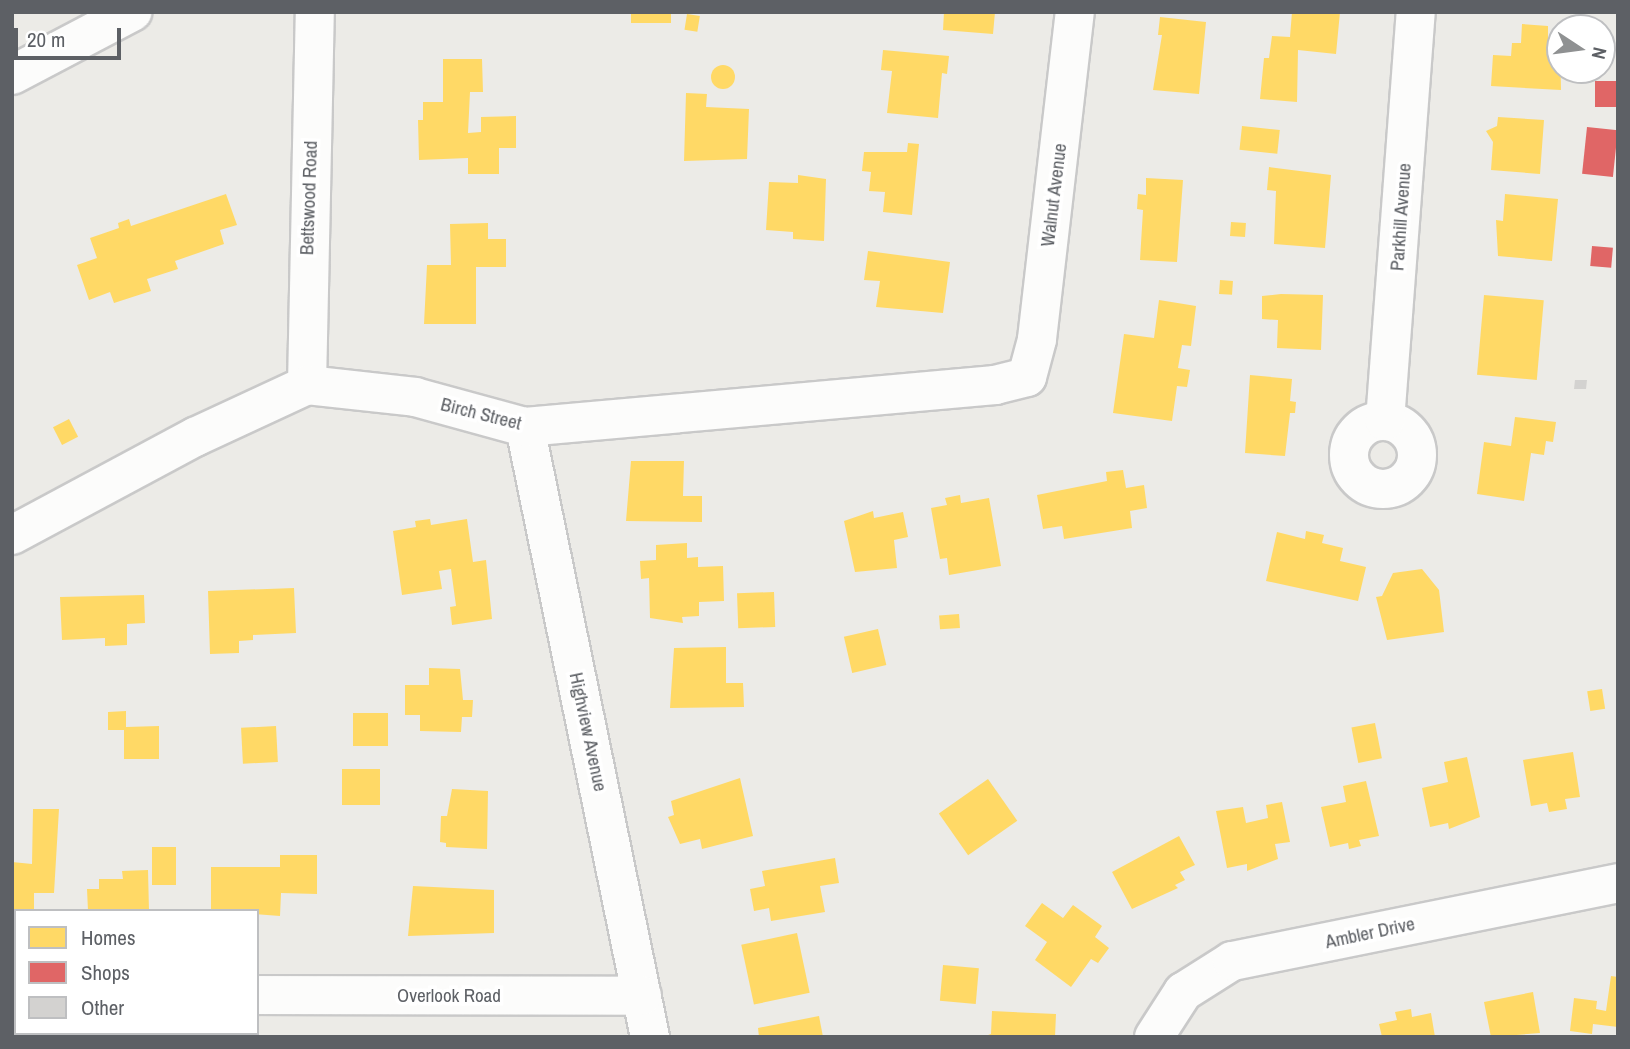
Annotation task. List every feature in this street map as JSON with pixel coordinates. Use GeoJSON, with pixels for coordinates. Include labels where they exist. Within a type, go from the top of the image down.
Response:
{"type":"FeatureCollection","features":[{"type":"Feature","properties":{"kind":"street"},"geometry":{"type":"LineString","coordinates":[[16,68],[132,12]]}},
{"type":"Feature","properties":{"kind":"street","name":"Bettswood Road"},"geometry":{"type":"LineString","coordinates":[[307,384],[315,12]]}},
{"type":"Feature","properties":{"kind":"street","name":"Walnut Avenue"},"geometry":{"type":"LineString","coordinates":[[1027,377],[1037,339],[1075,12]]}},
{"type":"Feature","properties":{"kind":"street","name":"Parkhill Avenue"},"geometry":{"type":"LineString","coordinates":[[1385,421],[1416,12]]}},
{"type":"Feature","properties":{"kind":"street","name":"Birch Street"},"geometry":{"type":"LineString","coordinates":[[307,384],[415,397],[525,426],[969,388],[1027,377]]}},
{"type":"Feature","properties":{"kind":"street"},"geometry":{"type":"LineString","coordinates":[[12,535],[195,437],[307,384]]}},
{"type":"Feature","properties":{"kind":"street","name":"Highview Avenue"},"geometry":{"type":"LineString","coordinates":[[525,426],[650,1037]]}},
{"type":"Feature","properties":{"kind":"street","name":"Ambler Drive"},"geometry":{"type":"LineString","coordinates":[[1154,1037],[1183,992],[1232,961],[1618,883]]}},
{"type":"Feature","properties":{"kind":"street","name":"Overlook Road"},"geometry":{"type":"LineString","coordinates":[[259,995],[642,996]]}},
{"type":"Feature","properties":{"kind":"building: Homes"},"geometry":{"type":"Polygon","coordinates":[[[631,12],[671,12],[671,23],[631,23],[631,12]]]}},
{"type":"Feature","properties":{"kind":"building: Homes"},"geometry":{"type":"Polygon","coordinates":[[[944,12],[995,12],[993,34],[943,30],[944,12]]]}},
{"type":"Feature","properties":{"kind":"building: Homes"},"geometry":{"type":"Polygon","coordinates":[[[1292,12],[1340,12],[1336,54],[1298,50],[1297,102],[1260,99],[1264,58],[1269,58],[1272,36],[1290,37],[1292,12]]]}},
{"type":"Feature","properties":{"kind":"building: Homes"},"geometry":{"type":"Polygon","coordinates":[[[687,14],[700,16],[697,32],[684,30],[687,14]]]}},
{"type":"Feature","properties":{"kind":"building: Homes"},"geometry":{"type":"Polygon","coordinates":[[[1160,17],[1206,22],[1199,94],[1153,90],[1162,35],[1158,35],[1160,17]]]}},
{"type":"Feature","properties":{"kind":"building: Homes"},"geometry":{"type":"Polygon","coordinates":[[[1522,24],[1546,26],[1546,84],[1561,84],[1561,90],[1491,86],[1493,55],[1511,56],[1512,43],[1521,43],[1522,24]]]}},
{"type":"Feature","properties":{"kind":"building: Homes"},"geometry":{"type":"Polygon","coordinates":[[[883,50],[949,56],[947,74],[942,73],[938,118],[887,113],[892,71],[881,70],[883,50]]]}},
{"type":"Feature","properties":{"kind":"building: Homes"},"geometry":{"type":"Polygon","coordinates":[[[443,59],[482,59],[483,92],[470,92],[468,133],[481,132],[481,117],[516,116],[516,148],[499,148],[499,174],[468,174],[468,158],[419,160],[418,120],[423,120],[423,102],[443,102],[443,59]]]}},
{"type":"Feature","properties":{"kind":"building: Homes"},"geometry":{"type":"Polygon","coordinates":[[[723,65],[732,68],[735,77],[732,86],[723,89],[714,86],[711,77],[714,68],[723,65]]]}},
{"type":"Feature","properties":{"kind":"building: Homes"},"geometry":{"type":"Polygon","coordinates":[[[686,93],[707,94],[706,107],[749,109],[747,159],[684,161],[686,93]]]}},
{"type":"Feature","properties":{"kind":"building: Homes"},"geometry":{"type":"Polygon","coordinates":[[[1498,117],[1544,120],[1540,174],[1491,170],[1493,142],[1486,131],[1497,126],[1498,117]]]}},
{"type":"Feature","properties":{"kind":"building: Homes"},"geometry":{"type":"Polygon","coordinates":[[[1242,126],[1280,130],[1277,154],[1239,150],[1242,126]]]}},
{"type":"Feature","properties":{"kind":"building: Homes"},"geometry":{"type":"Polygon","coordinates":[[[908,143],[919,144],[912,215],[883,212],[885,192],[869,191],[871,172],[862,171],[864,152],[907,152],[908,143]]]}},
{"type":"Feature","properties":{"kind":"building: Homes"},"geometry":{"type":"Polygon","coordinates":[[[1269,167],[1331,175],[1325,248],[1274,244],[1276,191],[1267,190],[1269,167]]]}},
{"type":"Feature","properties":{"kind":"building: Homes"},"geometry":{"type":"Polygon","coordinates":[[[798,175],[826,179],[824,241],[793,239],[793,232],[766,230],[769,182],[798,183],[798,175]]]}},
{"type":"Feature","properties":{"kind":"building: Homes"},"geometry":{"type":"Polygon","coordinates":[[[1146,178],[1183,180],[1177,262],[1140,260],[1143,210],[1137,209],[1138,194],[1146,195],[1146,178]]]}},
{"type":"Feature","properties":{"kind":"building: Homes"},"geometry":{"type":"Polygon","coordinates":[[[226,194],[237,225],[220,230],[224,244],[175,261],[178,269],[147,279],[151,291],[114,303],[110,292],[89,300],[77,265],[97,258],[90,238],[119,228],[118,223],[129,219],[131,226],[226,194]]]}},
{"type":"Feature","properties":{"kind":"building: Homes"},"geometry":{"type":"Polygon","coordinates":[[[1505,194],[1558,199],[1552,261],[1498,256],[1496,220],[1503,221],[1505,194]]]}},
{"type":"Feature","properties":{"kind":"building: Homes"},"geometry":{"type":"Polygon","coordinates":[[[1231,222],[1246,223],[1245,237],[1230,236],[1231,222]]]}},
{"type":"Feature","properties":{"kind":"building: Homes"},"geometry":{"type":"Polygon","coordinates":[[[488,223],[488,239],[506,239],[506,267],[476,267],[476,324],[424,324],[427,265],[451,265],[450,224],[488,223]]]}},
{"type":"Feature","properties":{"kind":"building: Homes"},"geometry":{"type":"Polygon","coordinates":[[[868,251],[950,262],[943,313],[876,307],[880,281],[864,280],[868,251]]]}},
{"type":"Feature","properties":{"kind":"building: Homes"},"geometry":{"type":"Polygon","coordinates":[[[1220,280],[1233,281],[1232,295],[1219,294],[1220,280]]]}},
{"type":"Feature","properties":{"kind":"building: Homes"},"geometry":{"type":"Polygon","coordinates":[[[1323,295],[1321,350],[1277,348],[1278,320],[1262,319],[1262,296],[1323,295]]]}},
{"type":"Feature","properties":{"kind":"building: Homes"},"geometry":{"type":"Polygon","coordinates":[[[1484,295],[1544,300],[1537,380],[1477,375],[1484,295]]]}},
{"type":"Feature","properties":{"kind":"building: Homes"},"geometry":{"type":"Polygon","coordinates":[[[1159,300],[1196,306],[1191,346],[1182,345],[1178,368],[1190,370],[1187,387],[1177,386],[1172,421],[1113,413],[1124,334],[1154,338],[1159,300]]]}},
{"type":"Feature","properties":{"kind":"building: Homes"},"geometry":{"type":"Polygon","coordinates":[[[1250,375],[1292,379],[1290,401],[1296,402],[1295,413],[1290,413],[1285,456],[1245,453],[1250,375]]]}},
{"type":"Feature","properties":{"kind":"building: Homes"},"geometry":{"type":"Polygon","coordinates":[[[1515,417],[1556,422],[1553,442],[1546,441],[1544,455],[1531,453],[1524,501],[1477,494],[1484,442],[1511,446],[1515,417]]]}},
{"type":"Feature","properties":{"kind":"building: Homes"},"geometry":{"type":"Polygon","coordinates":[[[69,419],[78,437],[62,445],[53,427],[69,419]]]}},
{"type":"Feature","properties":{"kind":"building: Homes"},"geometry":{"type":"Polygon","coordinates":[[[631,461],[684,461],[683,496],[702,496],[702,522],[626,521],[631,461]]]}},
{"type":"Feature","properties":{"kind":"building: Homes"},"geometry":{"type":"Polygon","coordinates":[[[1123,470],[1126,488],[1144,485],[1147,508],[1130,511],[1132,528],[1064,539],[1062,526],[1043,529],[1037,495],[1107,481],[1106,472],[1123,470]]]}},
{"type":"Feature","properties":{"kind":"building: Homes"},"geometry":{"type":"Polygon","coordinates":[[[960,495],[961,503],[989,498],[1001,566],[949,575],[947,558],[940,559],[931,508],[947,505],[945,498],[960,495]]]}},
{"type":"Feature","properties":{"kind":"building: Homes"},"geometry":{"type":"Polygon","coordinates":[[[873,511],[874,518],[903,512],[908,537],[894,540],[897,568],[855,572],[844,521],[873,511]]]}},
{"type":"Feature","properties":{"kind":"building: Homes"},"geometry":{"type":"Polygon","coordinates":[[[430,519],[431,525],[467,519],[473,562],[486,560],[492,619],[452,625],[450,607],[456,606],[451,569],[439,571],[442,589],[402,595],[393,531],[416,527],[415,521],[430,519]]]}},
{"type":"Feature","properties":{"kind":"building: Homes"},"geometry":{"type":"Polygon","coordinates":[[[1306,531],[1324,535],[1322,543],[1343,548],[1340,561],[1366,567],[1358,601],[1266,581],[1277,532],[1305,539],[1306,531]]]}},
{"type":"Feature","properties":{"kind":"building: Homes"},"geometry":{"type":"Polygon","coordinates":[[[687,543],[687,558],[698,557],[698,567],[723,566],[724,601],[699,602],[699,616],[682,617],[683,623],[650,618],[649,578],[641,579],[640,561],[656,560],[656,545],[687,543]]]}},
{"type":"Feature","properties":{"kind":"building: Homes"},"geometry":{"type":"Polygon","coordinates":[[[1422,569],[1439,590],[1444,632],[1387,640],[1376,597],[1382,596],[1393,573],[1422,569]]]}},
{"type":"Feature","properties":{"kind":"building: Homes"},"geometry":{"type":"Polygon","coordinates":[[[294,588],[296,633],[253,635],[253,640],[239,641],[239,653],[210,654],[208,591],[294,588]]]}},
{"type":"Feature","properties":{"kind":"building: Homes"},"geometry":{"type":"Polygon","coordinates":[[[774,592],[775,627],[738,628],[737,593],[774,592]]]}},
{"type":"Feature","properties":{"kind":"building: Homes"},"geometry":{"type":"Polygon","coordinates":[[[144,595],[145,623],[127,624],[127,645],[105,646],[105,638],[62,640],[60,597],[144,595]]]}},
{"type":"Feature","properties":{"kind":"building: Homes"},"geometry":{"type":"Polygon","coordinates":[[[959,614],[960,628],[940,629],[939,615],[959,614]]]}},
{"type":"Feature","properties":{"kind":"building: Homes"},"geometry":{"type":"Polygon","coordinates":[[[878,629],[886,665],[852,673],[844,637],[878,629]]]}},
{"type":"Feature","properties":{"kind":"building: Homes"},"geometry":{"type":"Polygon","coordinates":[[[726,647],[726,683],[743,683],[744,707],[670,708],[674,648],[726,647]]]}},
{"type":"Feature","properties":{"kind":"building: Homes"},"geometry":{"type":"Polygon","coordinates":[[[429,668],[460,669],[463,700],[473,700],[472,717],[462,717],[461,732],[420,731],[420,715],[405,715],[405,685],[429,685],[429,668]]]}},
{"type":"Feature","properties":{"kind":"building: Homes"},"geometry":{"type":"Polygon","coordinates":[[[1602,689],[1605,709],[1590,711],[1587,691],[1602,689]]]}},
{"type":"Feature","properties":{"kind":"building: Homes"},"geometry":{"type":"Polygon","coordinates":[[[126,711],[126,727],[159,726],[159,759],[124,759],[124,730],[108,730],[108,712],[126,711]]]}},
{"type":"Feature","properties":{"kind":"building: Homes"},"geometry":{"type":"Polygon","coordinates":[[[353,713],[388,713],[388,746],[353,746],[353,713]]]}},
{"type":"Feature","properties":{"kind":"building: Homes"},"geometry":{"type":"Polygon","coordinates":[[[1375,723],[1382,758],[1358,763],[1351,728],[1375,723]]]}},
{"type":"Feature","properties":{"kind":"building: Homes"},"geometry":{"type":"Polygon","coordinates":[[[276,726],[278,762],[243,764],[241,728],[276,726]]]}},
{"type":"Feature","properties":{"kind":"building: Homes"},"geometry":{"type":"Polygon","coordinates":[[[1573,752],[1580,797],[1565,799],[1567,809],[1549,812],[1547,803],[1531,806],[1523,760],[1573,752]]]}},
{"type":"Feature","properties":{"kind":"building: Homes"},"geometry":{"type":"Polygon","coordinates":[[[1467,757],[1480,817],[1449,829],[1448,823],[1430,827],[1422,788],[1448,782],[1444,762],[1467,757]]]}},
{"type":"Feature","properties":{"kind":"building: Homes"},"geometry":{"type":"Polygon","coordinates":[[[342,769],[380,769],[380,805],[342,805],[342,769]]]}},
{"type":"Feature","properties":{"kind":"building: Homes"},"geometry":{"type":"Polygon","coordinates":[[[740,778],[753,836],[702,849],[700,839],[680,844],[668,817],[674,815],[671,801],[740,778]]]}},
{"type":"Feature","properties":{"kind":"building: Homes"},"geometry":{"type":"Polygon","coordinates":[[[988,779],[1017,821],[968,855],[939,813],[988,779]]]}},
{"type":"Feature","properties":{"kind":"building: Homes"},"geometry":{"type":"Polygon","coordinates":[[[1366,781],[1379,836],[1359,840],[1361,846],[1349,849],[1348,843],[1330,847],[1321,807],[1346,802],[1343,786],[1366,781]]]}},
{"type":"Feature","properties":{"kind":"building: Homes"},"geometry":{"type":"Polygon","coordinates":[[[452,789],[488,791],[487,849],[446,847],[446,843],[440,842],[441,816],[447,816],[452,789]]]}},
{"type":"Feature","properties":{"kind":"building: Homes"},"geometry":{"type":"Polygon","coordinates":[[[1282,802],[1290,842],[1275,844],[1278,859],[1247,871],[1247,864],[1227,868],[1216,811],[1243,807],[1246,823],[1268,818],[1266,805],[1282,802]]]}},
{"type":"Feature","properties":{"kind":"building: Homes"},"geometry":{"type":"Polygon","coordinates":[[[33,809],[59,809],[54,893],[34,893],[34,909],[14,909],[12,914],[12,862],[32,864],[33,809]]]}},
{"type":"Feature","properties":{"kind":"building: Homes"},"geometry":{"type":"Polygon","coordinates":[[[1179,836],[1195,865],[1180,872],[1185,880],[1175,885],[1178,888],[1132,909],[1112,872],[1179,836]]]}},
{"type":"Feature","properties":{"kind":"building: Homes"},"geometry":{"type":"Polygon","coordinates":[[[152,847],[176,847],[176,885],[152,885],[152,847]]]}},
{"type":"Feature","properties":{"kind":"building: Homes"},"geometry":{"type":"Polygon","coordinates":[[[280,855],[317,855],[317,894],[281,893],[280,916],[259,914],[259,909],[211,909],[211,867],[280,867],[280,855]]]}},
{"type":"Feature","properties":{"kind":"building: Homes"},"geometry":{"type":"Polygon","coordinates":[[[835,858],[839,883],[820,886],[825,912],[771,921],[769,908],[754,911],[750,889],[765,886],[762,871],[835,858]]]}},
{"type":"Feature","properties":{"kind":"building: Homes"},"geometry":{"type":"Polygon","coordinates":[[[148,870],[149,909],[88,909],[87,889],[99,889],[99,879],[123,879],[122,871],[148,870]]]}},
{"type":"Feature","properties":{"kind":"building: Homes"},"geometry":{"type":"Polygon","coordinates":[[[413,886],[494,890],[494,933],[408,936],[413,886]]]}},
{"type":"Feature","properties":{"kind":"building: Homes"},"geometry":{"type":"Polygon","coordinates":[[[1042,903],[1063,918],[1073,905],[1102,926],[1095,937],[1109,948],[1098,963],[1091,959],[1071,987],[1035,960],[1047,942],[1025,926],[1042,903]]]}},
{"type":"Feature","properties":{"kind":"building: Homes"},"geometry":{"type":"Polygon","coordinates":[[[797,933],[810,993],[754,1005],[741,945],[797,933]]]}},
{"type":"Feature","properties":{"kind":"building: Homes"},"geometry":{"type":"Polygon","coordinates":[[[943,965],[979,968],[976,1004],[940,1001],[943,965]]]}},
{"type":"Feature","properties":{"kind":"building: Homes"},"geometry":{"type":"Polygon","coordinates":[[[1611,976],[1618,977],[1618,1027],[1593,1024],[1592,1034],[1570,1031],[1574,998],[1597,1001],[1596,1009],[1606,1011],[1611,976]]]}},
{"type":"Feature","properties":{"kind":"building: Homes"},"geometry":{"type":"Polygon","coordinates":[[[1533,992],[1540,1033],[1491,1037],[1484,1002],[1533,992]]]}},
{"type":"Feature","properties":{"kind":"building: Homes"},"geometry":{"type":"Polygon","coordinates":[[[1411,1009],[1412,1017],[1431,1013],[1435,1037],[1382,1037],[1379,1024],[1397,1020],[1395,1012],[1411,1009]]]}},
{"type":"Feature","properties":{"kind":"building: Homes"},"geometry":{"type":"Polygon","coordinates":[[[992,1011],[1056,1014],[1055,1037],[982,1037],[991,1034],[992,1011]]]}},
{"type":"Feature","properties":{"kind":"building: Homes"},"geometry":{"type":"Polygon","coordinates":[[[819,1016],[823,1037],[759,1037],[758,1028],[819,1016]]]}},
{"type":"Feature","properties":{"kind":"building: Shops"},"geometry":{"type":"Polygon","coordinates":[[[1616,81],[1618,107],[1595,107],[1595,84],[1616,84],[1616,81]]]}},
{"type":"Feature","properties":{"kind":"building: Shops"},"geometry":{"type":"Polygon","coordinates":[[[1587,127],[1618,130],[1613,177],[1582,174],[1587,127]]]}},
{"type":"Feature","properties":{"kind":"building: Shops"},"geometry":{"type":"Polygon","coordinates":[[[1592,246],[1613,248],[1611,268],[1590,266],[1592,246]]]}},
{"type":"Feature","properties":{"kind":"building: Other"},"geometry":{"type":"Polygon","coordinates":[[[1575,380],[1587,380],[1586,389],[1574,389],[1575,380]]]}}]}
